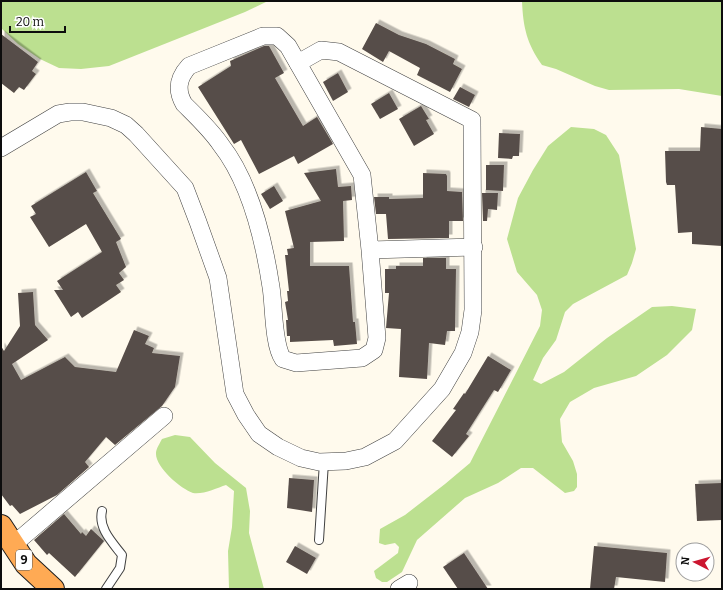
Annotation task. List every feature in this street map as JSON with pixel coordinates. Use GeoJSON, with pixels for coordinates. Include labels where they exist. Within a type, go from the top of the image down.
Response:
{"type":"FeatureCollection","features":[{"type":"Feature","properties":{"kind":"highway","name":"9"},"geometry":{"type":"LineString","coordinates":[[1,526],[26,564],[53,589]]}},
{"type":"Feature","properties":{"kind":"street"},"geometry":{"type":"LineString","coordinates":[[271,35],[282,40],[298,63],[362,175],[377,338],[374,350],[362,358],[296,363],[288,362],[283,358],[278,348],[271,286],[253,210],[238,172],[221,144],[184,104],[179,90],[182,73],[189,66],[263,36],[271,35]]}},
{"type":"Feature","properties":{"kind":"street"},"geometry":{"type":"LineString","coordinates":[[1,148],[58,114],[83,112],[111,118],[126,125],[136,134],[184,188],[218,278],[235,394],[246,415],[259,434],[278,447],[301,458],[324,462],[346,461],[365,457],[381,450],[395,441],[442,389],[463,353],[470,332],[473,310],[474,247],[472,120],[339,52],[321,50],[298,63]]}},
{"type":"Feature","properties":{"kind":"street"},"geometry":{"type":"LineString","coordinates":[[370,250],[474,247]]}},
{"type":"Feature","properties":{"kind":"street"},"geometry":{"type":"LineString","coordinates":[[13,545],[164,416]]}},
{"type":"Feature","properties":{"kind":"lane"},"geometry":{"type":"LineString","coordinates":[[319,540],[324,462]]}},
{"type":"Feature","properties":{"kind":"lane"},"geometry":{"type":"LineString","coordinates":[[102,511],[101,523],[103,528],[122,555],[120,568],[106,589]]}},
{"type":"Feature","properties":{"kind":"green space"},"geometry":{"type":"Polygon","coordinates":[[[1,1],[268,1],[245,12],[109,66],[81,69],[59,68],[40,59],[18,44],[1,28],[1,1]]]}},
{"type":"Feature","properties":{"kind":"green space"},"geometry":{"type":"Polygon","coordinates":[[[522,1],[722,1],[722,96],[679,89],[609,90],[542,65],[529,42],[523,19],[522,1]]]}},
{"type":"Feature","properties":{"kind":"green space"},"geometry":{"type":"Polygon","coordinates":[[[571,127],[594,129],[606,135],[619,155],[636,249],[627,275],[573,304],[565,312],[556,340],[543,358],[533,380],[541,384],[564,372],[607,338],[652,307],[672,306],[696,309],[692,330],[667,355],[636,376],[594,388],[570,402],[560,419],[562,442],[573,461],[577,474],[577,487],[574,491],[565,493],[533,468],[521,468],[498,483],[465,498],[417,540],[402,572],[387,582],[382,582],[376,578],[374,571],[398,553],[399,547],[395,543],[385,545],[379,543],[380,529],[405,515],[470,463],[540,326],[542,310],[537,295],[517,272],[507,239],[518,198],[533,170],[548,146],[571,127]]]}},
{"type":"Feature","properties":{"kind":"green space"},"geometry":{"type":"Polygon","coordinates":[[[175,435],[190,437],[215,463],[246,488],[250,511],[249,533],[264,589],[229,589],[228,551],[232,527],[234,491],[226,485],[205,492],[193,493],[182,487],[170,477],[160,465],[157,459],[156,451],[162,439],[175,435]]]}},
{"type":"Feature","properties":{"kind":"building"},"geometry":{"type":"Polygon","coordinates":[[[376,23],[399,35],[426,44],[455,59],[453,64],[462,69],[450,92],[417,75],[420,68],[389,51],[383,62],[362,49],[376,23]]]}},
{"type":"Feature","properties":{"kind":"building"},"geometry":{"type":"Polygon","coordinates":[[[1,34],[38,62],[32,71],[36,74],[24,90],[19,87],[14,93],[1,83],[1,34]]]}},
{"type":"Feature","properties":{"kind":"building"},"geometry":{"type":"Polygon","coordinates":[[[264,46],[269,46],[284,73],[275,78],[303,126],[317,117],[333,144],[298,164],[294,156],[259,174],[241,140],[234,144],[198,87],[231,66],[230,61],[264,46]]]}},
{"type":"Feature","properties":{"kind":"building"},"geometry":{"type":"Polygon","coordinates":[[[338,73],[348,92],[333,101],[323,82],[338,73]]]}},
{"type":"Feature","properties":{"kind":"building"},"geometry":{"type":"Polygon","coordinates":[[[460,87],[475,95],[469,107],[453,99],[460,87]]]}},
{"type":"Feature","properties":{"kind":"building"},"geometry":{"type":"Polygon","coordinates":[[[389,93],[398,109],[380,119],[371,104],[389,93]]]}},
{"type":"Feature","properties":{"kind":"building"},"geometry":{"type":"Polygon","coordinates":[[[421,106],[429,119],[426,120],[434,134],[414,146],[399,119],[421,106]]]}},
{"type":"Feature","properties":{"kind":"building"},"geometry":{"type":"Polygon","coordinates":[[[701,127],[722,129],[722,246],[692,244],[692,232],[678,233],[675,185],[667,185],[666,182],[665,151],[700,151],[701,127]]]}},
{"type":"Feature","properties":{"kind":"building"},"geometry":{"type":"Polygon","coordinates":[[[499,133],[520,134],[519,156],[513,156],[512,159],[498,158],[499,133]]]}},
{"type":"Feature","properties":{"kind":"building"},"geometry":{"type":"Polygon","coordinates":[[[486,165],[504,165],[503,191],[486,190],[486,165]]]}},
{"type":"Feature","properties":{"kind":"building"},"geometry":{"type":"Polygon","coordinates":[[[336,169],[338,187],[351,186],[352,200],[343,201],[344,241],[310,242],[310,266],[349,266],[353,322],[355,322],[357,344],[334,346],[333,340],[290,342],[290,336],[287,336],[286,320],[288,320],[285,302],[288,301],[287,291],[289,291],[285,255],[288,255],[287,249],[294,248],[285,211],[321,201],[304,173],[336,169]]]}},
{"type":"Feature","properties":{"kind":"building"},"geometry":{"type":"Polygon","coordinates":[[[86,172],[97,191],[93,193],[121,239],[116,242],[126,267],[119,273],[124,280],[116,285],[121,292],[82,318],[78,312],[71,317],[54,290],[63,290],[57,281],[102,252],[86,224],[49,247],[30,217],[36,214],[31,206],[86,172]]]}},
{"type":"Feature","properties":{"kind":"building"},"geometry":{"type":"Polygon","coordinates":[[[423,173],[446,174],[447,191],[462,192],[463,221],[449,221],[449,238],[388,239],[386,214],[376,214],[374,197],[389,197],[389,199],[423,198],[423,173]]]}},
{"type":"Feature","properties":{"kind":"building"},"geometry":{"type":"Polygon","coordinates":[[[274,186],[283,201],[270,209],[261,194],[274,186]]]}},
{"type":"Feature","properties":{"kind":"building"},"geometry":{"type":"Polygon","coordinates":[[[482,193],[498,193],[497,210],[488,209],[487,221],[483,221],[482,193]]]}},
{"type":"Feature","properties":{"kind":"building"},"geometry":{"type":"Polygon","coordinates":[[[423,258],[446,258],[446,269],[456,269],[455,331],[447,331],[445,345],[429,343],[427,379],[399,377],[401,329],[386,328],[389,293],[385,293],[385,269],[396,269],[396,266],[423,266],[423,258]]]}},
{"type":"Feature","properties":{"kind":"building"},"geometry":{"type":"Polygon","coordinates":[[[33,292],[35,325],[48,340],[12,364],[21,380],[65,357],[75,367],[116,372],[134,330],[149,336],[145,344],[154,348],[152,353],[180,356],[175,387],[162,406],[115,445],[106,437],[85,462],[89,467],[57,495],[20,514],[12,505],[10,506],[1,494],[1,346],[4,351],[20,326],[18,293],[33,292]]]}},
{"type":"Feature","properties":{"kind":"building"},"geometry":{"type":"Polygon","coordinates":[[[488,356],[511,370],[498,392],[494,390],[466,434],[469,436],[452,457],[432,441],[456,410],[453,409],[464,393],[465,394],[488,356]]]}},
{"type":"Feature","properties":{"kind":"building"},"geometry":{"type":"Polygon","coordinates":[[[289,478],[314,480],[312,512],[287,508],[289,478]]]}},
{"type":"Feature","properties":{"kind":"building"},"geometry":{"type":"Polygon","coordinates":[[[722,483],[722,520],[697,521],[695,484],[722,483]]]}},
{"type":"Feature","properties":{"kind":"building"},"geometry":{"type":"Polygon","coordinates":[[[64,514],[81,534],[82,532],[86,536],[91,529],[104,541],[75,577],[49,553],[47,555],[34,540],[64,514]]]}},
{"type":"Feature","properties":{"kind":"building"},"geometry":{"type":"Polygon","coordinates":[[[295,546],[316,558],[307,574],[286,562],[295,546]]]}},
{"type":"Feature","properties":{"kind":"building"},"geometry":{"type":"Polygon","coordinates":[[[594,546],[667,553],[665,582],[616,577],[614,589],[590,589],[594,546]]]}},
{"type":"Feature","properties":{"kind":"building"},"geometry":{"type":"Polygon","coordinates":[[[464,553],[488,589],[458,589],[443,567],[464,553]]]}}]}
